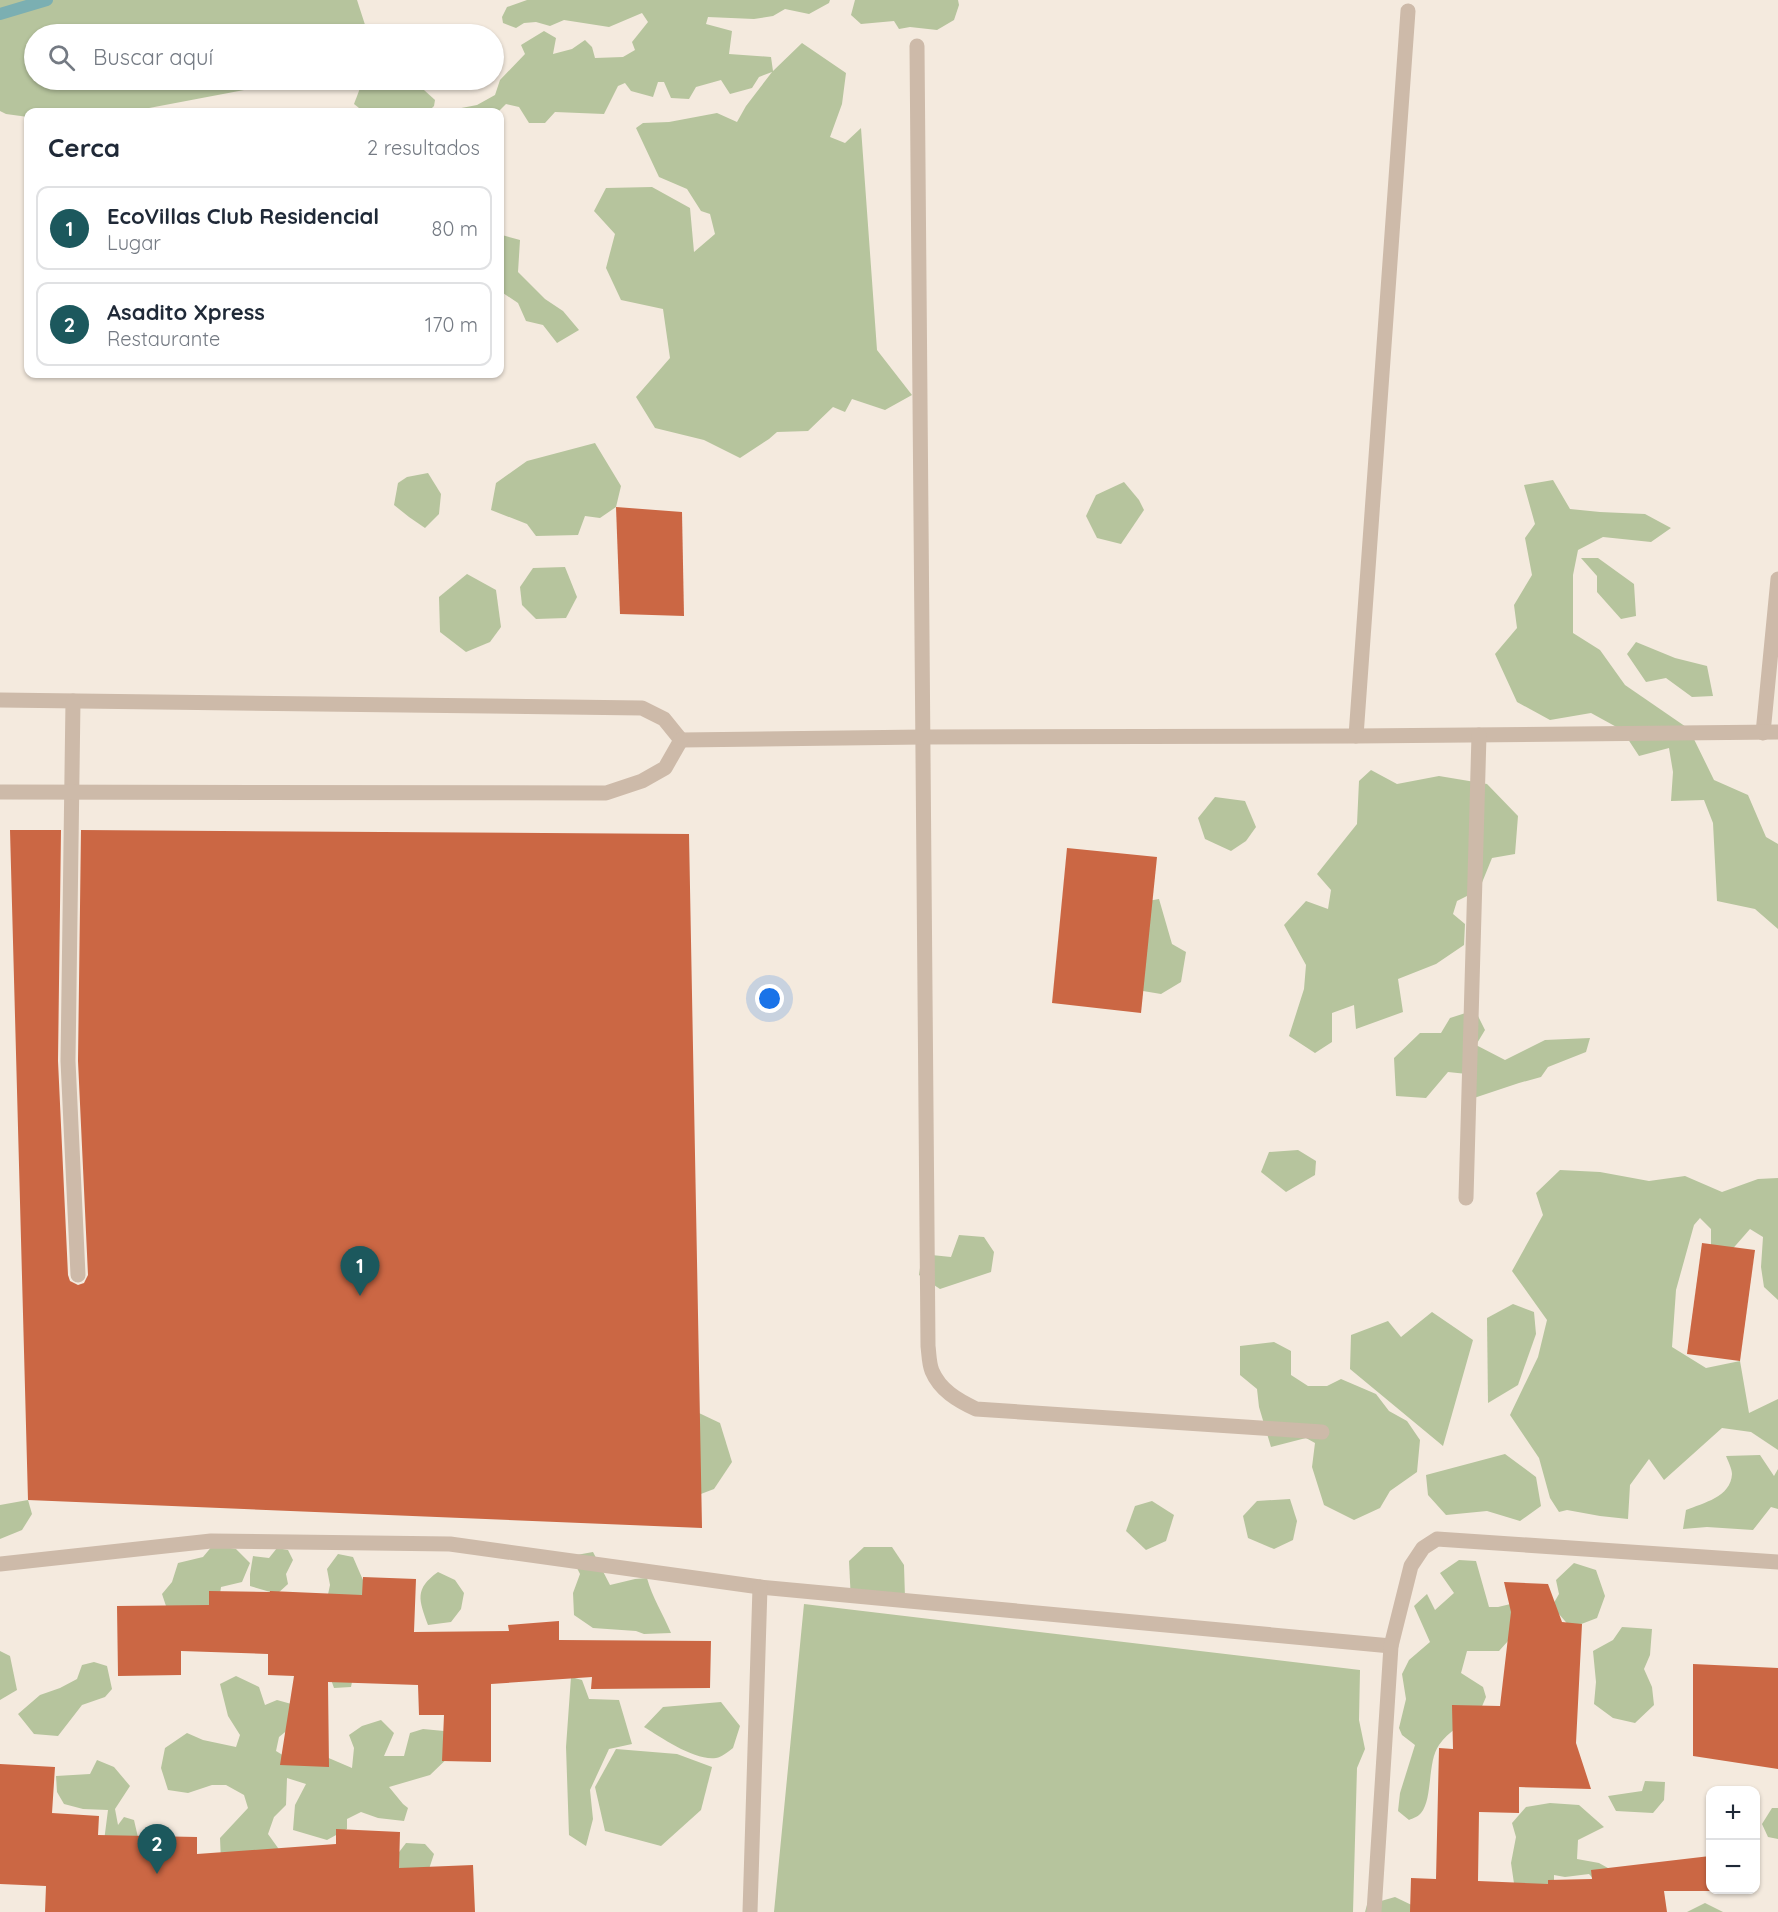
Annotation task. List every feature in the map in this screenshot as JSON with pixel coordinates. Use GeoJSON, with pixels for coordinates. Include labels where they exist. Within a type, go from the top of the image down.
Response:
{"type":"FeatureCollection","features":[{"type":"Feature","properties":{"kind":"street"},"geometry":{"type":"LineString","coordinates":[[1356,736],[1408,11]]}},
{"type":"Feature","properties":{"kind":"street"},"geometry":{"type":"LineString","coordinates":[[917,46],[928,1334],[931,1370],[944,1390],[958,1401],[976,1408],[1322,1432]]}},
{"type":"Feature","properties":{"kind":"street"},"geometry":{"type":"LineString","coordinates":[[681,740],[1770,732],[1778,579]]}},
{"type":"Feature","properties":{"kind":"street"},"geometry":{"type":"LineString","coordinates":[[0,700],[642,708],[664,719],[681,740]]}},
{"type":"Feature","properties":{"kind":"street"},"geometry":{"type":"LineString","coordinates":[[73,701],[68,1060],[78,1275]]}},
{"type":"Feature","properties":{"kind":"street"},"geometry":{"type":"LineString","coordinates":[[1466,1198],[1479,735]]}},
{"type":"Feature","properties":{"kind":"street"},"geometry":{"type":"LineString","coordinates":[[0,792],[606,793],[642,781],[665,768],[681,740]]}},
{"type":"Feature","properties":{"kind":"street"},"geometry":{"type":"LineString","coordinates":[[1374,1912],[1391,1646],[1411,1566],[1423,1548],[1437,1539],[1778,1562]]}},
{"type":"Feature","properties":{"kind":"street"},"geometry":{"type":"LineString","coordinates":[[0,1564],[211,1542],[450,1544],[760,1587],[1391,1646]]}},
{"type":"Feature","properties":{"kind":"street"},"geometry":{"type":"LineString","coordinates":[[750,1912],[760,1587]]}},
{"type":"Feature","properties":{"kind":"green space"},"geometry":{"type":"Polygon","coordinates":[[[0,0],[357,0],[365,24],[24,24],[24,90],[245,90],[149,108],[24,108],[24,116],[0,111],[0,0]]]}},
{"type":"Feature","properties":{"kind":"green space"},"geometry":{"type":"Polygon","coordinates":[[[527,0],[830,0],[829,3],[809,14],[785,9],[773,16],[754,19],[708,17],[706,24],[732,31],[729,54],[771,57],[773,71],[802,43],[846,73],[842,104],[830,137],[845,143],[861,128],[877,350],[912,395],[885,410],[852,399],[845,412],[833,407],[808,431],[777,432],[740,458],[704,440],[655,428],[636,397],[670,358],[663,309],[621,300],[606,268],[615,234],[594,211],[606,188],[652,187],[690,208],[694,252],[715,234],[710,214],[701,211],[687,189],[659,177],[636,128],[643,123],[669,122],[717,113],[737,122],[746,106],[772,72],[759,77],[752,88],[730,94],[721,80],[696,87],[689,99],[671,98],[664,82],[658,82],[653,97],[631,91],[625,83],[618,86],[604,114],[555,112],[545,123],[529,123],[519,107],[506,104],[502,108],[461,108],[477,105],[495,95],[497,90],[504,90],[504,76],[525,54],[521,45],[544,31],[556,38],[553,54],[572,49],[585,40],[592,47],[595,58],[623,57],[635,50],[632,42],[648,22],[642,13],[609,27],[564,20],[550,26],[536,22],[524,23],[516,28],[503,23],[502,17],[507,7],[527,0]]]}},
{"type":"Feature","properties":{"kind":"green space"},"geometry":{"type":"Polygon","coordinates":[[[855,0],[958,0],[959,5],[954,20],[937,30],[910,27],[899,29],[894,21],[861,24],[851,15],[855,0]]]}},
{"type":"Feature","properties":{"kind":"green space"},"geometry":{"type":"Polygon","coordinates":[[[359,90],[424,90],[435,100],[432,108],[359,108],[354,104],[359,90]]]}},
{"type":"Feature","properties":{"kind":"green space"},"geometry":{"type":"Polygon","coordinates":[[[504,236],[520,240],[518,272],[545,299],[563,311],[579,330],[557,343],[543,325],[526,321],[518,303],[504,294],[504,236]]]}},
{"type":"Feature","properties":{"kind":"green space"},"geometry":{"type":"Polygon","coordinates":[[[595,443],[621,486],[616,507],[600,518],[585,516],[578,535],[536,536],[527,524],[491,510],[496,483],[527,461],[595,443]]]}},
{"type":"Feature","properties":{"kind":"green space"},"geometry":{"type":"Polygon","coordinates":[[[428,473],[441,494],[439,514],[425,528],[394,505],[398,483],[407,477],[428,473]]]}},
{"type":"Feature","properties":{"kind":"green space"},"geometry":{"type":"Polygon","coordinates":[[[1553,480],[1570,509],[1645,514],[1671,528],[1651,542],[1603,537],[1578,550],[1573,575],[1573,633],[1600,650],[1625,685],[1689,729],[1714,780],[1748,795],[1766,837],[1778,844],[1778,929],[1755,909],[1717,901],[1713,823],[1704,800],[1671,801],[1673,772],[1669,748],[1639,756],[1622,730],[1591,713],[1550,720],[1517,702],[1495,654],[1517,628],[1514,605],[1532,575],[1525,538],[1535,524],[1524,485],[1553,480]]]}},
{"type":"Feature","properties":{"kind":"green space"},"geometry":{"type":"Polygon","coordinates":[[[1124,482],[1144,510],[1121,544],[1097,538],[1086,516],[1096,495],[1124,482]]]}},
{"type":"Feature","properties":{"kind":"green space"},"geometry":{"type":"Polygon","coordinates":[[[1581,558],[1598,558],[1634,584],[1636,616],[1621,619],[1597,592],[1597,576],[1581,558]]]}},
{"type":"Feature","properties":{"kind":"green space"},"geometry":{"type":"Polygon","coordinates":[[[565,567],[577,597],[566,618],[536,619],[522,605],[520,587],[533,568],[565,567]]]}},
{"type":"Feature","properties":{"kind":"green space"},"geometry":{"type":"Polygon","coordinates":[[[467,574],[496,590],[501,627],[490,642],[466,652],[440,632],[439,597],[467,574]]]}},
{"type":"Feature","properties":{"kind":"green space"},"geometry":{"type":"Polygon","coordinates":[[[1636,642],[1675,658],[1707,666],[1713,696],[1692,697],[1666,678],[1646,682],[1627,654],[1636,642]]]}},
{"type":"Feature","properties":{"kind":"green space"},"geometry":{"type":"Polygon","coordinates":[[[1371,770],[1397,784],[1439,776],[1487,784],[1518,816],[1515,854],[1492,858],[1479,890],[1457,901],[1453,914],[1465,924],[1464,945],[1436,964],[1398,979],[1403,1012],[1356,1029],[1354,1005],[1332,1013],[1332,1042],[1315,1053],[1289,1036],[1304,989],[1306,965],[1284,925],[1306,901],[1328,909],[1331,890],[1317,874],[1357,824],[1359,781],[1371,770]]]}},
{"type":"Feature","properties":{"kind":"green space"},"geometry":{"type":"Polygon","coordinates":[[[1215,797],[1245,801],[1256,827],[1246,841],[1231,851],[1205,839],[1198,818],[1215,797]]]}},
{"type":"Feature","properties":{"kind":"green space"},"geometry":{"type":"Polygon","coordinates":[[[1159,899],[1172,944],[1186,952],[1181,982],[1161,994],[1137,990],[1148,901],[1159,899]]]}},
{"type":"Feature","properties":{"kind":"green space"},"geometry":{"type":"Polygon","coordinates":[[[1475,1010],[1485,1030],[1476,1045],[1505,1060],[1545,1040],[1590,1038],[1586,1052],[1548,1067],[1541,1077],[1471,1099],[1467,1074],[1448,1072],[1426,1098],[1396,1096],[1394,1058],[1420,1033],[1441,1033],[1450,1018],[1475,1010]]]}},
{"type":"Feature","properties":{"kind":"green space"},"geometry":{"type":"Polygon","coordinates":[[[1298,1150],[1316,1161],[1315,1175],[1286,1192],[1261,1172],[1269,1152],[1298,1150]]]}},
{"type":"Feature","properties":{"kind":"green space"},"geometry":{"type":"Polygon","coordinates":[[[1560,1170],[1600,1172],[1649,1181],[1685,1176],[1722,1192],[1758,1179],[1778,1178],[1778,1300],[1764,1287],[1761,1267],[1763,1237],[1750,1229],[1729,1253],[1711,1250],[1711,1229],[1700,1218],[1694,1225],[1676,1290],[1672,1347],[1706,1368],[1740,1361],[1749,1413],[1778,1399],[1778,1450],[1751,1432],[1722,1428],[1664,1480],[1649,1459],[1630,1485],[1628,1519],[1567,1510],[1559,1512],[1550,1498],[1539,1458],[1510,1415],[1538,1357],[1547,1320],[1512,1271],[1543,1215],[1536,1193],[1560,1170]]]}},
{"type":"Feature","properties":{"kind":"green space"},"geometry":{"type":"Polygon","coordinates":[[[959,1235],[984,1237],[994,1252],[991,1272],[940,1289],[919,1275],[922,1254],[951,1257],[959,1235]]]}},
{"type":"Feature","properties":{"kind":"green space"},"geometry":{"type":"Polygon","coordinates":[[[1513,1304],[1534,1312],[1536,1334],[1518,1385],[1488,1403],[1487,1318],[1513,1304]]]}},
{"type":"Feature","properties":{"kind":"green space"},"geometry":{"type":"Polygon","coordinates":[[[1432,1312],[1473,1340],[1443,1446],[1350,1369],[1351,1335],[1388,1321],[1401,1337],[1432,1312]]]}},
{"type":"Feature","properties":{"kind":"green space"},"geometry":{"type":"Polygon","coordinates":[[[1274,1342],[1291,1351],[1291,1375],[1308,1386],[1327,1386],[1341,1379],[1376,1394],[1389,1411],[1407,1421],[1420,1440],[1417,1472],[1390,1491],[1380,1508],[1354,1520],[1324,1505],[1312,1467],[1315,1443],[1306,1438],[1271,1447],[1259,1407],[1257,1389],[1240,1375],[1240,1346],[1274,1342]]]}},
{"type":"Feature","properties":{"kind":"green space"},"geometry":{"type":"Polygon","coordinates":[[[680,1404],[720,1423],[732,1462],[714,1489],[693,1497],[680,1404]]]}},
{"type":"Feature","properties":{"kind":"green space"},"geometry":{"type":"Polygon","coordinates":[[[1505,1454],[1536,1477],[1541,1506],[1520,1521],[1487,1511],[1446,1515],[1428,1495],[1426,1475],[1505,1454]]]}},
{"type":"Feature","properties":{"kind":"green space"},"geometry":{"type":"Polygon","coordinates":[[[1760,1455],[1774,1476],[1778,1469],[1778,1509],[1771,1507],[1753,1530],[1707,1527],[1683,1529],[1686,1510],[1708,1502],[1727,1488],[1732,1474],[1726,1456],[1760,1455]]]}},
{"type":"Feature","properties":{"kind":"green space"},"geometry":{"type":"Polygon","coordinates":[[[1290,1499],[1297,1521],[1293,1540],[1274,1549],[1248,1538],[1243,1516],[1257,1501],[1290,1499]]]}},
{"type":"Feature","properties":{"kind":"green space"},"geometry":{"type":"Polygon","coordinates":[[[28,1500],[32,1514],[22,1530],[0,1539],[0,1505],[28,1500]]]}},
{"type":"Feature","properties":{"kind":"green space"},"geometry":{"type":"Polygon","coordinates":[[[1152,1501],[1174,1515],[1166,1541],[1146,1550],[1126,1531],[1135,1506],[1152,1501]]]}},
{"type":"Feature","properties":{"kind":"green space"},"geometry":{"type":"Polygon","coordinates":[[[213,1545],[236,1549],[250,1563],[242,1582],[221,1587],[218,1609],[169,1615],[162,1594],[172,1582],[178,1563],[203,1557],[213,1545]]]}},
{"type":"Feature","properties":{"kind":"green space"},"geometry":{"type":"Polygon","coordinates":[[[864,1547],[892,1547],[904,1565],[905,1598],[851,1602],[849,1561],[864,1547]]]}},
{"type":"Feature","properties":{"kind":"green space"},"geometry":{"type":"Polygon","coordinates":[[[277,1548],[288,1550],[293,1560],[286,1574],[288,1584],[277,1594],[250,1586],[253,1556],[269,1558],[277,1548]]]}},
{"type":"Feature","properties":{"kind":"green space"},"geometry":{"type":"Polygon","coordinates":[[[593,1552],[610,1585],[647,1578],[671,1633],[644,1634],[636,1631],[593,1628],[574,1615],[573,1593],[580,1574],[571,1556],[593,1552]]]}},
{"type":"Feature","properties":{"kind":"green space"},"geometry":{"type":"Polygon","coordinates":[[[338,1554],[353,1557],[369,1594],[351,1687],[334,1688],[328,1671],[322,1623],[330,1585],[327,1569],[338,1554]]]}},
{"type":"Feature","properties":{"kind":"green space"},"geometry":{"type":"Polygon","coordinates":[[[1459,1560],[1476,1561],[1489,1607],[1519,1602],[1526,1621],[1499,1651],[1467,1651],[1461,1673],[1483,1687],[1486,1697],[1477,1718],[1456,1728],[1439,1745],[1435,1752],[1425,1807],[1420,1814],[1409,1820],[1398,1811],[1400,1793],[1415,1745],[1402,1735],[1399,1728],[1406,1699],[1402,1674],[1409,1660],[1430,1642],[1414,1606],[1427,1594],[1435,1610],[1454,1593],[1440,1573],[1459,1560]]]}},
{"type":"Feature","properties":{"kind":"green space"},"geometry":{"type":"Polygon","coordinates":[[[1574,1563],[1596,1570],[1605,1596],[1597,1618],[1571,1628],[1552,1606],[1559,1594],[1556,1580],[1574,1563]]]}},
{"type":"Feature","properties":{"kind":"green space"},"geometry":{"type":"Polygon","coordinates":[[[438,1572],[455,1580],[464,1593],[461,1609],[451,1622],[428,1625],[422,1609],[421,1595],[425,1584],[438,1572]]]}},
{"type":"Feature","properties":{"kind":"green space"},"geometry":{"type":"Polygon","coordinates":[[[804,1604],[1360,1670],[1359,1720],[1365,1749],[1357,1768],[1353,1912],[774,1912],[804,1604]]]}},
{"type":"Feature","properties":{"kind":"green space"},"geometry":{"type":"Polygon","coordinates":[[[1622,1627],[1652,1629],[1650,1655],[1644,1669],[1652,1687],[1654,1705],[1635,1723],[1613,1718],[1594,1704],[1596,1682],[1593,1651],[1613,1640],[1622,1627]]]}},
{"type":"Feature","properties":{"kind":"green space"},"geometry":{"type":"Polygon","coordinates":[[[0,1651],[10,1656],[17,1690],[0,1700],[0,1651]]]}},
{"type":"Feature","properties":{"kind":"green space"},"geometry":{"type":"Polygon","coordinates":[[[94,1662],[107,1666],[112,1689],[105,1697],[82,1705],[58,1736],[34,1734],[18,1714],[40,1695],[77,1679],[82,1665],[94,1662]]]}},
{"type":"Feature","properties":{"kind":"green space"},"geometry":{"type":"Polygon","coordinates":[[[236,1676],[259,1687],[265,1705],[277,1700],[295,1705],[295,1724],[279,1737],[276,1751],[294,1762],[324,1756],[352,1768],[354,1748],[349,1735],[362,1726],[381,1720],[394,1733],[384,1756],[404,1756],[410,1733],[423,1729],[444,1731],[455,1751],[430,1775],[389,1787],[408,1808],[404,1821],[378,1818],[361,1812],[347,1819],[347,1829],[327,1840],[293,1830],[295,1805],[306,1784],[287,1778],[286,1805],[274,1817],[268,1834],[283,1855],[221,1862],[220,1838],[248,1808],[244,1795],[226,1785],[212,1785],[188,1793],[168,1790],[161,1768],[165,1748],[187,1733],[203,1740],[236,1747],[240,1735],[228,1716],[220,1684],[236,1676]]]}},
{"type":"Feature","properties":{"kind":"green space"},"geometry":{"type":"Polygon","coordinates":[[[571,1677],[582,1680],[589,1699],[619,1700],[632,1744],[609,1749],[590,1790],[593,1819],[586,1846],[569,1835],[566,1747],[571,1677]]]}},
{"type":"Feature","properties":{"kind":"green space"},"geometry":{"type":"Polygon","coordinates":[[[721,1702],[740,1726],[733,1748],[716,1758],[698,1756],[644,1727],[663,1707],[721,1702]]]}},
{"type":"Feature","properties":{"kind":"green space"},"geometry":{"type":"Polygon","coordinates":[[[616,1749],[677,1754],[712,1767],[701,1810],[661,1846],[605,1831],[595,1787],[616,1749]]]}},
{"type":"Feature","properties":{"kind":"green space"},"geometry":{"type":"Polygon","coordinates":[[[97,1760],[114,1767],[130,1786],[115,1809],[118,1825],[124,1817],[134,1820],[140,1846],[103,1849],[108,1810],[83,1809],[64,1804],[57,1792],[56,1776],[90,1774],[97,1760]]]}},
{"type":"Feature","properties":{"kind":"green space"},"geometry":{"type":"Polygon","coordinates":[[[1645,1781],[1665,1782],[1664,1800],[1653,1813],[1616,1811],[1608,1796],[1642,1791],[1645,1781]]]}},
{"type":"Feature","properties":{"kind":"green space"},"geometry":{"type":"Polygon","coordinates":[[[1550,1803],[1579,1805],[1604,1827],[1578,1840],[1577,1859],[1599,1863],[1615,1872],[1610,1897],[1589,1874],[1565,1877],[1554,1875],[1554,1893],[1516,1897],[1511,1863],[1516,1837],[1512,1823],[1526,1807],[1550,1803]]]}},
{"type":"Feature","properties":{"kind":"green space"},"geometry":{"type":"Polygon","coordinates":[[[1772,1808],[1778,1808],[1778,1839],[1768,1837],[1762,1824],[1772,1808]]]}},
{"type":"Feature","properties":{"kind":"green space"},"geometry":{"type":"Polygon","coordinates":[[[406,1843],[425,1844],[434,1854],[420,1896],[393,1860],[406,1843]]]}},
{"type":"Feature","properties":{"kind":"green space"},"geometry":{"type":"Polygon","coordinates":[[[1395,1897],[1422,1912],[1365,1912],[1367,1905],[1395,1897]]]}},
{"type":"Feature","properties":{"kind":"green space"},"geometry":{"type":"Polygon","coordinates":[[[1705,1903],[1723,1912],[1687,1912],[1705,1903]]]}},
{"type":"Feature","properties":{"kind":"building"},"geometry":{"type":"Polygon","coordinates":[[[616,507],[682,512],[684,616],[620,614],[616,507]]]}},
{"type":"Feature","properties":{"kind":"building"},"geometry":{"type":"Polygon","coordinates":[[[10,830],[61,830],[58,1061],[68,1275],[70,1281],[78,1285],[84,1283],[88,1275],[78,1061],[81,830],[689,834],[702,1528],[28,1500],[10,830]]]}},
{"type":"Feature","properties":{"kind":"building"},"geometry":{"type":"Polygon","coordinates":[[[1067,848],[1157,857],[1141,1013],[1052,1003],[1067,848]]]}},
{"type":"Feature","properties":{"kind":"building"},"geometry":{"type":"Polygon","coordinates":[[[1702,1243],[1755,1250],[1740,1361],[1687,1354],[1702,1243]]]}},
{"type":"Feature","properties":{"kind":"building"},"geometry":{"type":"Polygon","coordinates":[[[363,1577],[416,1579],[414,1632],[509,1631],[508,1625],[559,1621],[559,1640],[711,1641],[710,1688],[591,1689],[592,1677],[491,1684],[491,1762],[442,1761],[444,1715],[419,1715],[418,1685],[328,1682],[329,1767],[280,1765],[294,1676],[268,1675],[268,1654],[181,1651],[181,1675],[118,1676],[117,1606],[209,1605],[209,1591],[362,1595],[363,1577]]]}},
{"type":"Feature","properties":{"kind":"building"},"geometry":{"type":"Polygon","coordinates":[[[1504,1582],[1548,1584],[1562,1622],[1582,1624],[1576,1743],[1591,1789],[1519,1787],[1519,1813],[1479,1812],[1478,1881],[1548,1884],[1548,1880],[1592,1879],[1591,1870],[1706,1856],[1706,1891],[1664,1891],[1667,1912],[1410,1912],[1411,1878],[1436,1879],[1439,1748],[1453,1749],[1452,1705],[1500,1706],[1511,1612],[1504,1582]]]}},
{"type":"Feature","properties":{"kind":"building"},"geometry":{"type":"Polygon","coordinates":[[[1693,1664],[1778,1668],[1778,1769],[1693,1756],[1693,1664]]]}},
{"type":"Feature","properties":{"kind":"building"},"geometry":{"type":"Polygon","coordinates":[[[0,1764],[55,1767],[52,1813],[99,1816],[98,1835],[197,1837],[197,1854],[336,1844],[336,1829],[400,1832],[399,1868],[473,1865],[475,1912],[45,1912],[46,1886],[0,1884],[0,1764]]]}},
{"type":"Feature","properties":{"kind":"waterway"},"geometry":{"type":"LineString","coordinates":[[0,14],[47,0]]}},
{"type":"Feature","properties":{"kind":"place","name":"EcoVillas Club Residencial"},"geometry":{"type":"Point","coordinates":[360,1296]}},
{"type":"Feature","properties":{"kind":"place","name":"Asadito Xpress"},"geometry":{"type":"Point","coordinates":[157,1874]}}]}
